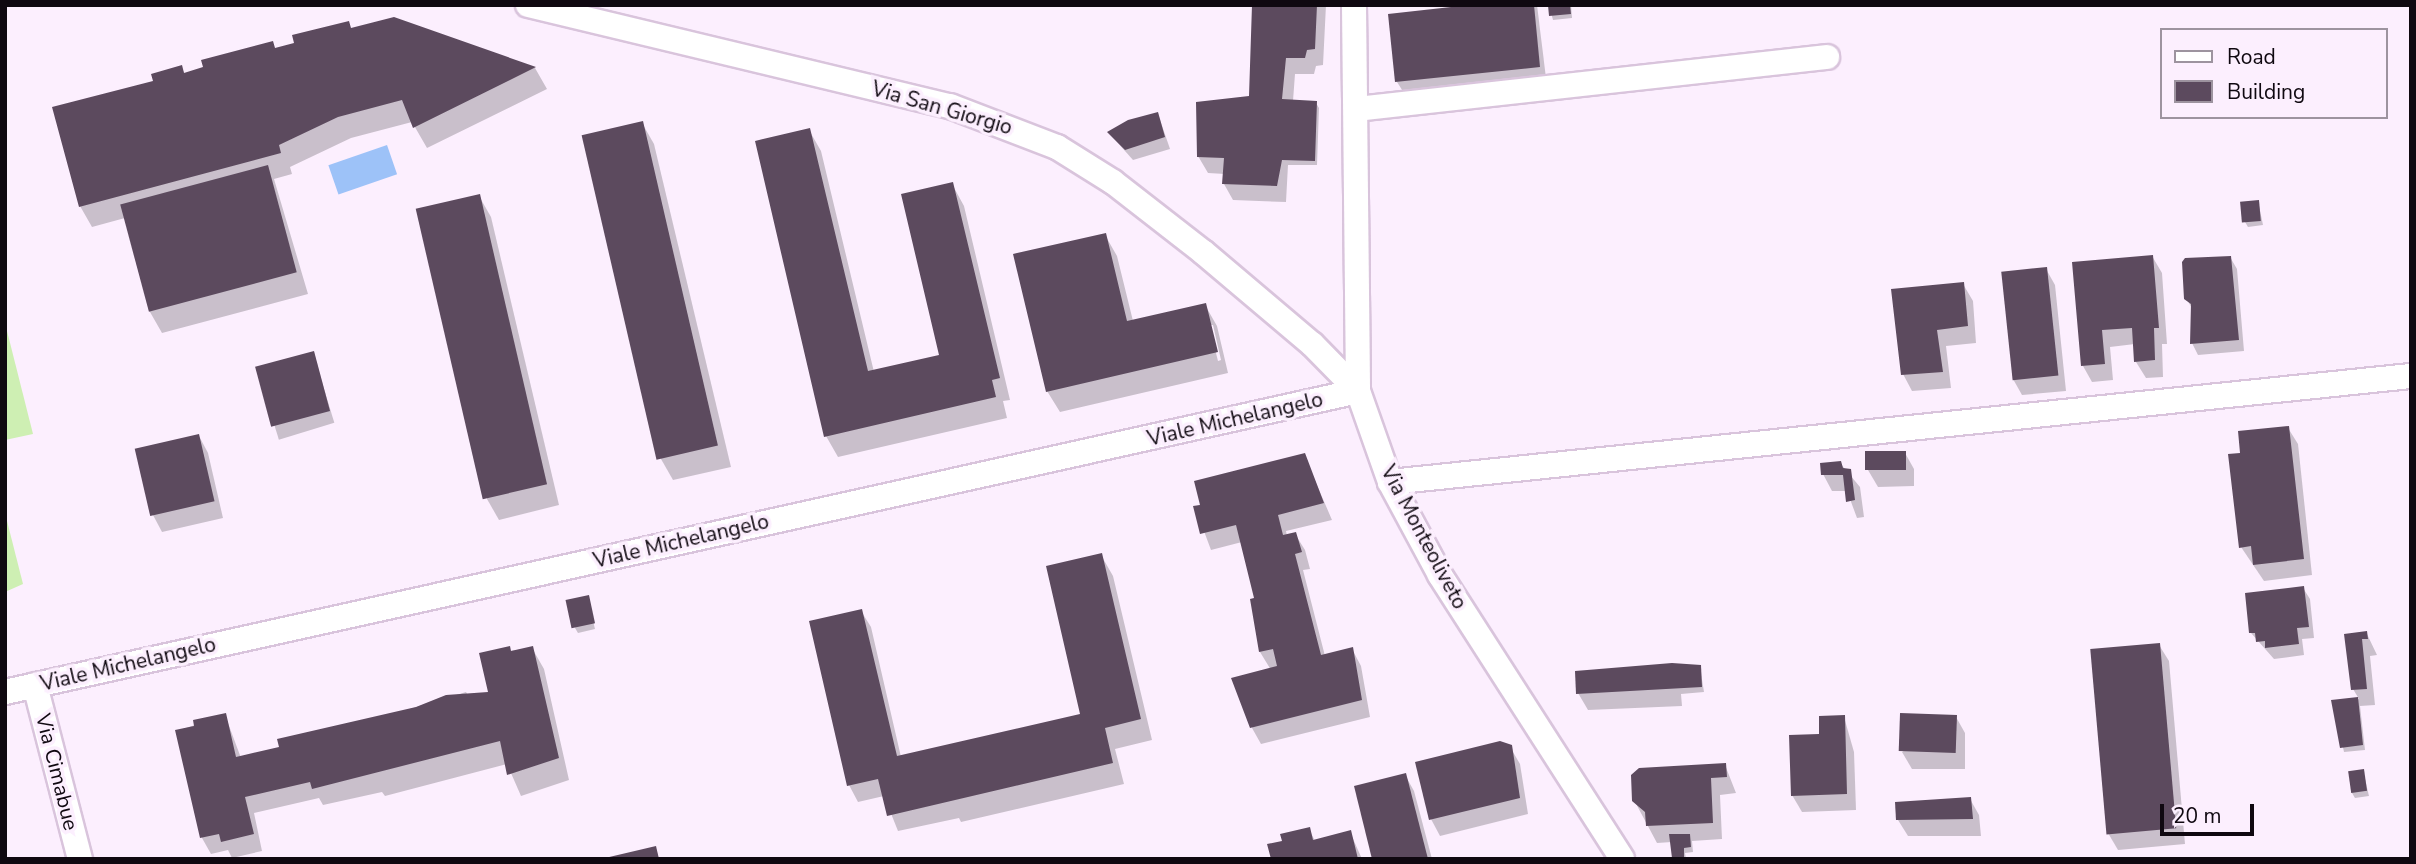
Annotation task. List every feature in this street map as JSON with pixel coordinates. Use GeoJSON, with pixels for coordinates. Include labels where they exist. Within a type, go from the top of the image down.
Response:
{"type":"FeatureCollection","features":[{"type":"Feature","properties":{"kind":"street","name":"Via San Giorgio"},"geometry":{"type":"LineString","coordinates":[[528,5],[950,106],[1057,147],[1113,183],[1203,252],[1312,344],[1358,391]]}},
{"type":"Feature","properties":{"kind":"street","name":"Via Monteoliveto"},"geometry":{"type":"LineString","coordinates":[[1354,5],[1358,391],[1390,482],[1440,575],[1622,859]]}},
{"type":"Feature","properties":{"kind":"street"},"geometry":{"type":"LineString","coordinates":[[1356,109],[1827,57]]}},
{"type":"Feature","properties":{"kind":"street"},"geometry":{"type":"LineString","coordinates":[[1390,482],[2411,376]]}},
{"type":"Feature","properties":{"kind":"street","name":"Viale Michelangelo"},"geometry":{"type":"LineString","coordinates":[[5,692],[1358,391]]}},
{"type":"Feature","properties":{"kind":"street","name":"Via Cimabue"},"geometry":{"type":"LineString","coordinates":[[35,685],[80,859]]}},
{"type":"Feature","properties":{"kind":"green space"},"geometry":{"type":"Polygon","coordinates":[[[5,323],[33,434],[5,440],[5,323]]]}},
{"type":"Feature","properties":{"kind":"green space"},"geometry":{"type":"Polygon","coordinates":[[[5,513],[23,584],[5,592],[5,513]]]}},
{"type":"Feature","properties":{"kind":"water"},"geometry":{"type":"Polygon","coordinates":[[[387,145],[397,174],[338,194],[328,165],[387,145]]]}},
{"type":"Feature","properties":{"kind":"building"},"geometry":{"type":"Polygon","coordinates":[[[1252,5],[1317,5],[1315,49],[1307,50],[1305,58],[1286,58],[1282,99],[1317,101],[1315,161],[1282,160],[1277,186],[1222,184],[1224,158],[1197,157],[1196,102],[1249,96],[1252,5]]]}},
{"type":"Feature","properties":{"kind":"building"},"geometry":{"type":"Polygon","coordinates":[[[1469,5],[1534,5],[1540,67],[1395,82],[1388,14],[1469,5]]]}},
{"type":"Feature","properties":{"kind":"building"},"geometry":{"type":"Polygon","coordinates":[[[1548,5],[1570,5],[1571,14],[1549,16],[1548,5]]]}},
{"type":"Feature","properties":{"kind":"building"},"geometry":{"type":"Polygon","coordinates":[[[394,17],[536,67],[413,128],[402,100],[338,117],[279,145],[281,153],[79,207],[52,107],[153,81],[151,74],[182,65],[184,73],[203,67],[201,60],[273,41],[275,48],[294,43],[292,35],[349,21],[351,28],[394,17]]]}},
{"type":"Feature","properties":{"kind":"building"},"geometry":{"type":"Polygon","coordinates":[[[1158,112],[1165,137],[1125,150],[1107,132],[1128,120],[1158,112]]]}},
{"type":"Feature","properties":{"kind":"building"},"geometry":{"type":"Polygon","coordinates":[[[643,121],[718,445],[657,460],[582,135],[643,121]]]}},
{"type":"Feature","properties":{"kind":"building"},"geometry":{"type":"Polygon","coordinates":[[[810,128],[868,371],[939,355],[901,194],[953,182],[1000,378],[992,380],[996,397],[824,437],[755,141],[810,128]]]}},
{"type":"Feature","properties":{"kind":"building"},"geometry":{"type":"Polygon","coordinates":[[[268,165],[297,272],[149,312],[120,205],[268,165]]]}},
{"type":"Feature","properties":{"kind":"building"},"geometry":{"type":"Polygon","coordinates":[[[480,194],[547,484],[483,499],[416,209],[480,194]]]}},
{"type":"Feature","properties":{"kind":"building"},"geometry":{"type":"Polygon","coordinates":[[[2259,200],[2261,221],[2242,223],[2240,202],[2259,200]]]}},
{"type":"Feature","properties":{"kind":"building"},"geometry":{"type":"Polygon","coordinates":[[[1106,233],[1127,321],[1206,303],[1218,352],[1046,392],[1013,254],[1106,233]]]}},
{"type":"Feature","properties":{"kind":"building"},"geometry":{"type":"Polygon","coordinates":[[[2153,255],[2159,328],[2154,328],[2155,360],[2134,362],[2132,328],[2102,330],[2105,364],[2081,366],[2072,262],[2153,255]]]}},
{"type":"Feature","properties":{"kind":"building"},"geometry":{"type":"Polygon","coordinates":[[[2231,256],[2239,340],[2190,344],[2191,304],[2184,299],[2182,262],[2185,258],[2231,256]]]}},
{"type":"Feature","properties":{"kind":"building"},"geometry":{"type":"Polygon","coordinates":[[[2047,267],[2058,375],[2013,380],[2001,272],[2047,267]]]}},
{"type":"Feature","properties":{"kind":"building"},"geometry":{"type":"Polygon","coordinates":[[[1964,282],[1968,326],[1937,330],[1943,372],[1901,375],[1891,289],[1964,282]]]}},
{"type":"Feature","properties":{"kind":"building"},"geometry":{"type":"Polygon","coordinates":[[[314,351],[330,411],[271,427],[255,367],[314,351]]]}},
{"type":"Feature","properties":{"kind":"building"},"geometry":{"type":"Polygon","coordinates":[[[2289,426],[2304,559],[2253,565],[2251,546],[2239,548],[2228,454],[2240,453],[2238,431],[2289,426]]]}},
{"type":"Feature","properties":{"kind":"building"},"geometry":{"type":"Polygon","coordinates":[[[199,434],[215,501],[150,516],[135,449],[199,434]]]}},
{"type":"Feature","properties":{"kind":"building"},"geometry":{"type":"Polygon","coordinates":[[[1865,451],[1906,451],[1906,470],[1865,470],[1865,451]]]}},
{"type":"Feature","properties":{"kind":"building"},"geometry":{"type":"Polygon","coordinates":[[[1305,453],[1324,503],[1278,515],[1283,535],[1296,532],[1302,552],[1295,554],[1321,655],[1353,647],[1362,700],[1250,728],[1231,678],[1277,666],[1273,649],[1259,652],[1250,599],[1254,598],[1236,525],[1200,534],[1193,506],[1200,505],[1194,481],[1305,453]]]}},
{"type":"Feature","properties":{"kind":"building"},"geometry":{"type":"Polygon","coordinates":[[[1841,461],[1843,468],[1851,469],[1855,500],[1846,502],[1843,475],[1821,475],[1820,463],[1841,461]]]}},
{"type":"Feature","properties":{"kind":"building"},"geometry":{"type":"Polygon","coordinates":[[[1102,553],[1141,719],[1105,728],[1113,763],[887,816],[878,779],[847,786],[809,621],[862,609],[897,756],[1080,714],[1046,566],[1102,553]]]}},
{"type":"Feature","properties":{"kind":"building"},"geometry":{"type":"Polygon","coordinates":[[[2304,586],[2309,627],[2297,628],[2299,644],[2265,648],[2265,641],[2256,642],[2255,633],[2249,633],[2245,593],[2304,586]]]}},
{"type":"Feature","properties":{"kind":"building"},"geometry":{"type":"Polygon","coordinates":[[[589,595],[595,623],[572,628],[566,600],[589,595]]]}},
{"type":"Feature","properties":{"kind":"building"},"geometry":{"type":"Polygon","coordinates":[[[2367,631],[2368,639],[2362,639],[2367,689],[2351,690],[2344,634],[2367,631]]]}},
{"type":"Feature","properties":{"kind":"building"},"geometry":{"type":"Polygon","coordinates":[[[2160,643],[2176,828],[2106,834],[2090,649],[2160,643]]]}},
{"type":"Feature","properties":{"kind":"building"},"geometry":{"type":"Polygon","coordinates":[[[510,646],[511,651],[533,646],[559,758],[507,775],[500,741],[312,789],[310,782],[245,797],[254,834],[221,842],[219,834],[200,838],[175,730],[194,726],[193,720],[226,713],[236,757],[279,747],[277,739],[416,707],[446,695],[488,692],[479,653],[510,646]]]}},
{"type":"Feature","properties":{"kind":"building"},"geometry":{"type":"Polygon","coordinates":[[[1672,663],[1701,665],[1702,687],[1576,694],[1575,671],[1672,663]]]}},
{"type":"Feature","properties":{"kind":"building"},"geometry":{"type":"Polygon","coordinates":[[[2358,697],[2363,745],[2340,748],[2331,700],[2358,697]]]}},
{"type":"Feature","properties":{"kind":"building"},"geometry":{"type":"Polygon","coordinates":[[[1900,713],[1957,715],[1956,753],[1899,751],[1900,713]]]}},
{"type":"Feature","properties":{"kind":"building"},"geometry":{"type":"Polygon","coordinates":[[[1845,715],[1847,794],[1791,796],[1789,735],[1819,734],[1819,716],[1845,715]]]}},
{"type":"Feature","properties":{"kind":"building"},"geometry":{"type":"Polygon","coordinates":[[[1500,741],[1512,745],[1520,798],[1429,820],[1415,762],[1500,741]]]}},
{"type":"Feature","properties":{"kind":"building"},"geometry":{"type":"Polygon","coordinates":[[[1726,763],[1727,777],[1711,778],[1713,823],[1646,826],[1645,812],[1632,801],[1631,775],[1639,768],[1726,763]]]}},
{"type":"Feature","properties":{"kind":"building"},"geometry":{"type":"Polygon","coordinates":[[[2364,769],[2367,791],[2351,793],[2348,771],[2364,769]]]}},
{"type":"Feature","properties":{"kind":"building"},"geometry":{"type":"Polygon","coordinates":[[[1406,773],[1428,859],[1372,859],[1354,786],[1406,773]]]}},
{"type":"Feature","properties":{"kind":"building"},"geometry":{"type":"Polygon","coordinates":[[[1971,797],[1973,819],[1896,820],[1895,802],[1971,797]]]}},
{"type":"Feature","properties":{"kind":"building"},"geometry":{"type":"Polygon","coordinates":[[[1310,827],[1313,840],[1351,830],[1358,859],[1271,859],[1267,844],[1282,841],[1280,834],[1310,827]]]}},
{"type":"Feature","properties":{"kind":"building"},"geometry":{"type":"Polygon","coordinates":[[[1669,834],[1690,834],[1691,847],[1684,848],[1684,857],[1672,858],[1669,834]]]}},
{"type":"Feature","properties":{"kind":"building"},"geometry":{"type":"Polygon","coordinates":[[[656,846],[659,859],[605,859],[605,858],[656,846]]]}}]}
